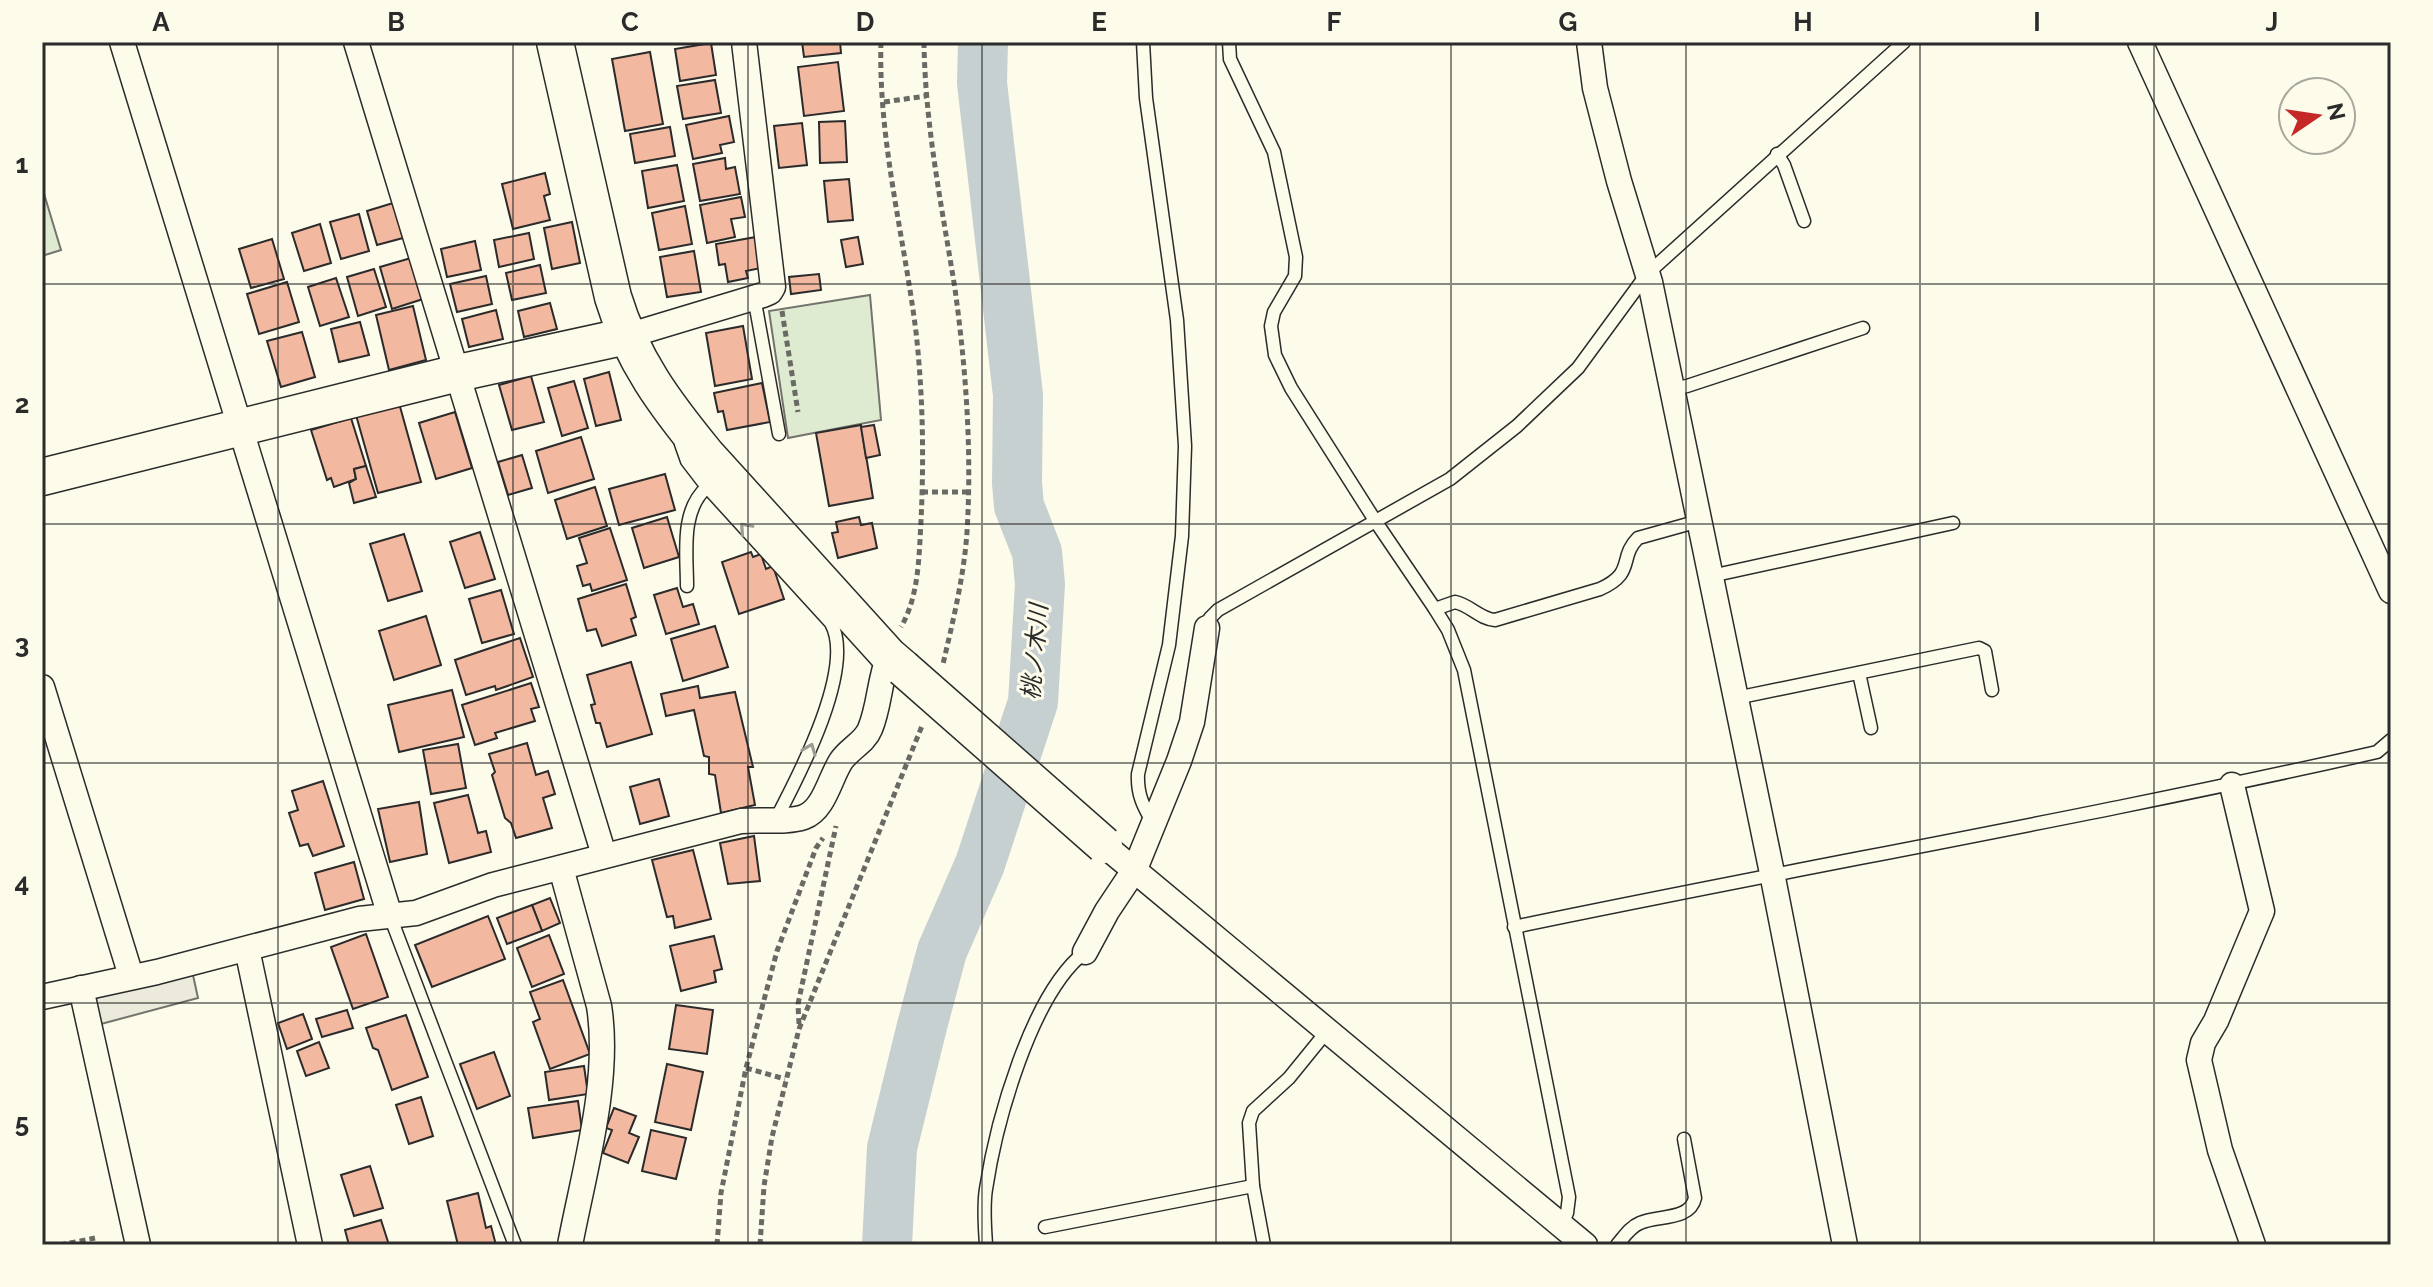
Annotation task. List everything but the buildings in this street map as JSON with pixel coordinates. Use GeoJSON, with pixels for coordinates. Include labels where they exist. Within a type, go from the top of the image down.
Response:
{"type":"FeatureCollection","features":[{"type":"Feature","properties":{"kind":"street"},"geometry":{"type":"LineString","coordinates":[[122,42],[390,916]]}},
{"type":"Feature","properties":{"kind":"street"},"geometry":{"type":"LineString","coordinates":[[356,42],[604,855]]}},
{"type":"Feature","properties":{"kind":"street"},"geometry":{"type":"LineString","coordinates":[[555,42],[613,297],[641,366],[678,419],[895,653],[1104,845],[1585,1245]]}},
{"type":"Feature","properties":{"kind":"street"},"geometry":{"type":"LineString","coordinates":[[42,477],[458,373],[627,336],[762,295],[773,287],[774,279],[744,42]]}},
{"type":"Feature","properties":{"kind":"street"},"geometry":{"type":"LineString","coordinates":[[1589,42],[1599,104],[1647,274],[1672,389],[1845,1245]]}},
{"type":"Feature","properties":{"kind":"street"},"geometry":{"type":"LineString","coordinates":[[2140,42],[2391,591]]}},
{"type":"Feature","properties":{"kind":"street"},"geometry":{"type":"LineString","coordinates":[[1085,952],[1135,869],[1179,761],[1192,722],[1207,628]]}},
{"type":"Feature","properties":{"kind":"street"},"geometry":{"type":"LineString","coordinates":[[42,997],[359,919],[416,913],[493,885],[741,821],[791,820],[812,813],[849,750],[868,735],[879,700],[884,669],[895,653]]}},
{"type":"Feature","properties":{"kind":"street"},"geometry":{"type":"LineString","coordinates":[[42,687],[131,976]]}},
{"type":"Feature","properties":{"kind":"street"},"geometry":{"type":"LineString","coordinates":[[2232,785],[2262,911],[2216,1021],[2203,1043],[2199,1060],[2220,1150],[2253,1245]]}},
{"type":"Feature","properties":{"kind":"street"},"geometry":{"type":"LineString","coordinates":[[561,868],[603,1028],[601,1076],[570,1245]]}},
{"type":"Feature","properties":{"kind":"street"},"geometry":{"type":"LineString","coordinates":[[247,949],[310,1245]]}},
{"type":"Feature","properties":{"kind":"street"},"geometry":{"type":"LineString","coordinates":[[81,988],[138,1245]]}},
{"type":"Feature","properties":{"kind":"lane"},"geometry":{"type":"LineString","coordinates":[[1143,42],[1146,98],[1177,320],[1185,446],[1182,536],[1169,645],[1138,774],[1142,804],[1153,823]]}},
{"type":"Feature","properties":{"kind":"lane"},"geometry":{"type":"LineString","coordinates":[[1229,42],[1230,59],[1274,152],[1296,257],[1295,276],[1274,312],[1271,326],[1275,355],[1291,388],[1448,630],[1464,670],[1569,1197],[1567,1213],[1561,1225]]}},
{"type":"Feature","properties":{"kind":"lane"},"geometry":{"type":"LineString","coordinates":[[1207,628],[1210,618],[1218,610],[1450,479],[1545,402],[1578,368],[1647,274],[1904,42]]}},
{"type":"Feature","properties":{"kind":"lane"},"geometry":{"type":"LineString","coordinates":[[1777,154],[1804,221]]}},
{"type":"Feature","properties":{"kind":"lane"},"geometry":{"type":"LineString","coordinates":[[762,295],[779,434]]}},
{"type":"Feature","properties":{"kind":"lane"},"geometry":{"type":"LineString","coordinates":[[1672,389],[1863,328]]}},
{"type":"Feature","properties":{"kind":"lane"},"geometry":{"type":"LineString","coordinates":[[678,419],[681,446],[687,461],[831,623],[838,642],[834,677],[817,733],[776,819]]}},
{"type":"Feature","properties":{"kind":"lane"},"geometry":{"type":"LineString","coordinates":[[687,586],[687,536],[691,507],[707,487]]}},
{"type":"Feature","properties":{"kind":"lane"},"geometry":{"type":"LineString","coordinates":[[1435,609],[1455,602],[1495,620],[1600,589],[1615,583],[1623,573],[1633,542],[1638,538],[1699,521]]}},
{"type":"Feature","properties":{"kind":"lane"},"geometry":{"type":"LineString","coordinates":[[1711,576],[1953,523]]}},
{"type":"Feature","properties":{"kind":"lane"},"geometry":{"type":"LineString","coordinates":[[1736,698],[1979,648],[1985,651],[1992,690]]}},
{"type":"Feature","properties":{"kind":"lane"},"geometry":{"type":"LineString","coordinates":[[1859,673],[1871,728]]}},
{"type":"Feature","properties":{"kind":"lane"},"geometry":{"type":"LineString","coordinates":[[1514,927],[1772,873],[2232,785],[2377,752],[2391,740]]}},
{"type":"Feature","properties":{"kind":"lane"},"geometry":{"type":"LineString","coordinates":[[390,916],[515,1245]]}},
{"type":"Feature","properties":{"kind":"lane"},"geometry":{"type":"LineString","coordinates":[[986,1245],[986,1192],[1005,1101],[1026,1042],[1055,987],[1063,973],[1085,952]]}},
{"type":"Feature","properties":{"kind":"lane"},"geometry":{"type":"LineString","coordinates":[[1264,1245],[1248,1135],[1253,1111],[1289,1078],[1328,1030]]}},
{"type":"Feature","properties":{"kind":"lane"},"geometry":{"type":"LineString","coordinates":[[1617,1245],[1637,1224],[1684,1213],[1694,1205],[1684,1139]]}},
{"type":"Feature","properties":{"kind":"lane"},"geometry":{"type":"LineString","coordinates":[[1045,1227],[1253,1186]]}},
{"type":"Feature","properties":{"kind":"path"},"geometry":{"type":"LineString","coordinates":[[881,42],[884,102],[920,369],[922,492],[919,552],[912,603],[901,627],[895,653]]}},
{"type":"Feature","properties":{"kind":"path"},"geometry":{"type":"LineString","coordinates":[[884,102],[926,96]]}},
{"type":"Feature","properties":{"kind":"path"},"geometry":{"type":"LineString","coordinates":[[762,295],[776,298],[782,311],[798,412]]}},
{"type":"Feature","properties":{"kind":"path"},"geometry":{"type":"LineString","coordinates":[[922,492],[967,492]]}},
{"type":"Feature","properties":{"kind":"path"},"geometry":{"type":"LineString","coordinates":[[717,1245],[721,1193],[746,1068],[777,951],[816,848],[835,818],[835,838],[798,1004],[799,1029]]}},
{"type":"Feature","properties":{"kind":"path"},"geometry":{"type":"LineString","coordinates":[[746,1068],[785,1079]]}},
{"type":"Feature","properties":{"kind":"path"},"geometry":{"type":"LineString","coordinates":[[60,1245],[95,1238]]}},
{"type":"Feature","properties":{"kind":"green space"},"geometry":{"type":"Polygon","coordinates":[[[42,187],[61,250],[42,256],[42,187]]]}},
{"type":"Feature","properties":{"kind":"green space"},"geometry":{"type":"Polygon","coordinates":[[[870,295],[881,420],[788,438],[769,311],[870,295]]]}},
{"type":"Feature","properties":{"kind":"shaded area"},"geometry":{"type":"Polygon","coordinates":[[[193,975],[198,998],[101,1024],[95,998],[193,975]]]}},
{"type":"Feature","properties":{"kind":"waterway","name":"桃ノ木川"},"geometry":{"type":"LineString","coordinates":[[887,1245],[892,1148],[942,951],[980,864],[1033,702],[1040,584],[1037,552],[1019,506],[1018,395],[982,83],[983,42]]}}]}
